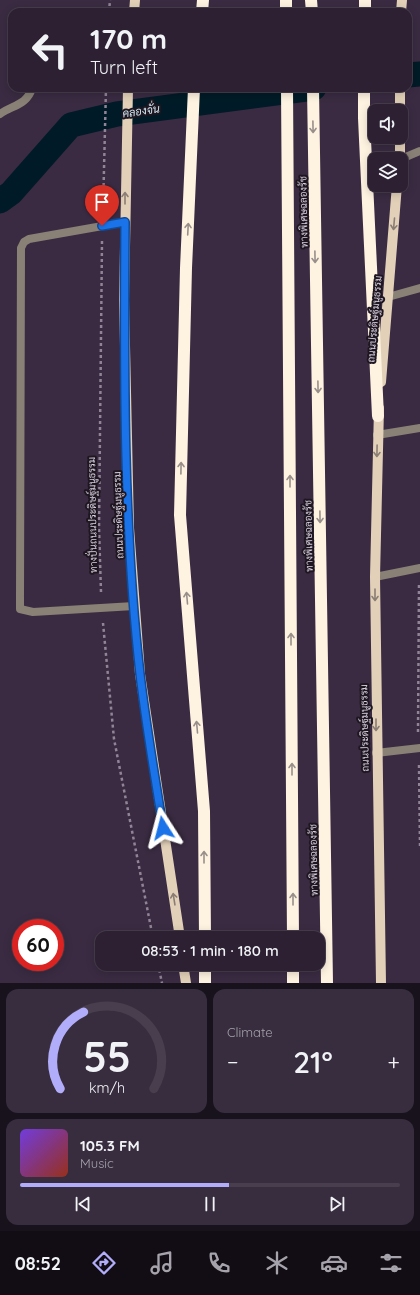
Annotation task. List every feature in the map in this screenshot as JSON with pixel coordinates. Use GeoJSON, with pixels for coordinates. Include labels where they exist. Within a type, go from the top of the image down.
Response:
{"type":"FeatureCollection","features":[{"type":"Feature","properties":{"kind":"highway"},"geometry":{"type":"LineString","coordinates":[[194,92],[186,268],[180,514],[204,811],[205,931]]}},
{"type":"Feature","properties":{"kind":"highway","name":"ทางพิเศษฉลองรัช"},"geometry":{"type":"LineString","coordinates":[[287,92],[293,931]]}},
{"type":"Feature","properties":{"kind":"highway","name":"ทางพิเศษฉลองรัช"},"geometry":{"type":"LineString","coordinates":[[313,92],[327,983]]}},
{"type":"Feature","properties":{"kind":"highway"},"geometry":{"type":"LineString","coordinates":[[364,92],[378,416]]}},
{"type":"Feature","properties":{"kind":"highway"},"geometry":{"type":"LineString","coordinates":[[205,971],[205,983]]}},
{"type":"Feature","properties":{"kind":"highway"},"geometry":{"type":"LineString","coordinates":[[293,971],[293,983]]}},
{"type":"Feature","properties":{"kind":"main road","name":"ถนนประดิษฐ์มนูธรรม"},"geometry":{"type":"LineString","coordinates":[[128,92],[125,222],[125,375],[129,528],[140,674],[179,931]]}},
{"type":"Feature","properties":{"kind":"main road"},"geometry":{"type":"LineString","coordinates":[[400,92],[400,104]]}},
{"type":"Feature","properties":{"kind":"main road","name":"ถนนประดิษฐ์มนูธรรม"},"geometry":{"type":"LineString","coordinates":[[381,983],[376,753],[375,577],[377,435],[396,192]]}},
{"type":"Feature","properties":{"kind":"main road"},"geometry":{"type":"LineString","coordinates":[[184,971],[186,983]]}},
{"type":"Feature","properties":{"kind":"street"},"geometry":{"type":"LineString","coordinates":[[0,114],[23,104],[30,92]]}},
{"type":"Feature","properties":{"kind":"street"},"geometry":{"type":"LineString","coordinates":[[408,156],[420,151]]}},
{"type":"Feature","properties":{"kind":"street"},"geometry":{"type":"LineString","coordinates":[[125,222],[29,239],[24,242],[21,248],[20,609],[33,612],[134,606]]}},
{"type":"Feature","properties":{"kind":"street"},"geometry":{"type":"LineString","coordinates":[[388,297],[420,288]]}},
{"type":"Feature","properties":{"kind":"street"},"geometry":{"type":"LineString","coordinates":[[377,435],[420,428]]}},
{"type":"Feature","properties":{"kind":"street"},"geometry":{"type":"LineString","coordinates":[[375,577],[420,568]]}},
{"type":"Feature","properties":{"kind":"street"},"geometry":{"type":"LineString","coordinates":[[376,753],[419,748]]}},
{"type":"Feature","properties":{"kind":"path","name":"ทางปั่นถนนประดิษฐ์มนูธรรม"},"geometry":{"type":"LineString","coordinates":[[106,92],[102,226],[98,528],[102,608],[114,739],[152,931]]}},
{"type":"Feature","properties":{"kind":"path"},"geometry":{"type":"LineString","coordinates":[[420,568],[420,846]]}},
{"type":"Feature","properties":{"kind":"path"},"geometry":{"type":"LineString","coordinates":[[159,971],[162,983]]}},
{"type":"Feature","properties":{"kind":"waterway","name":"คลองจั่น"},"geometry":{"type":"LineString","coordinates":[[412,75],[420,74]]}},
{"type":"Feature","properties":{"kind":"waterway","name":"คลองจั่น"},"geometry":{"type":"LineString","coordinates":[[0,201],[11,193],[71,125],[117,114],[284,92]]}},
{"type":"Feature","properties":{"kind":"route"},"geometry":{"type":"LineString","coordinates":[[102,226],[125,222],[124,300],[129,528],[140,674],[163,828]]}}]}
